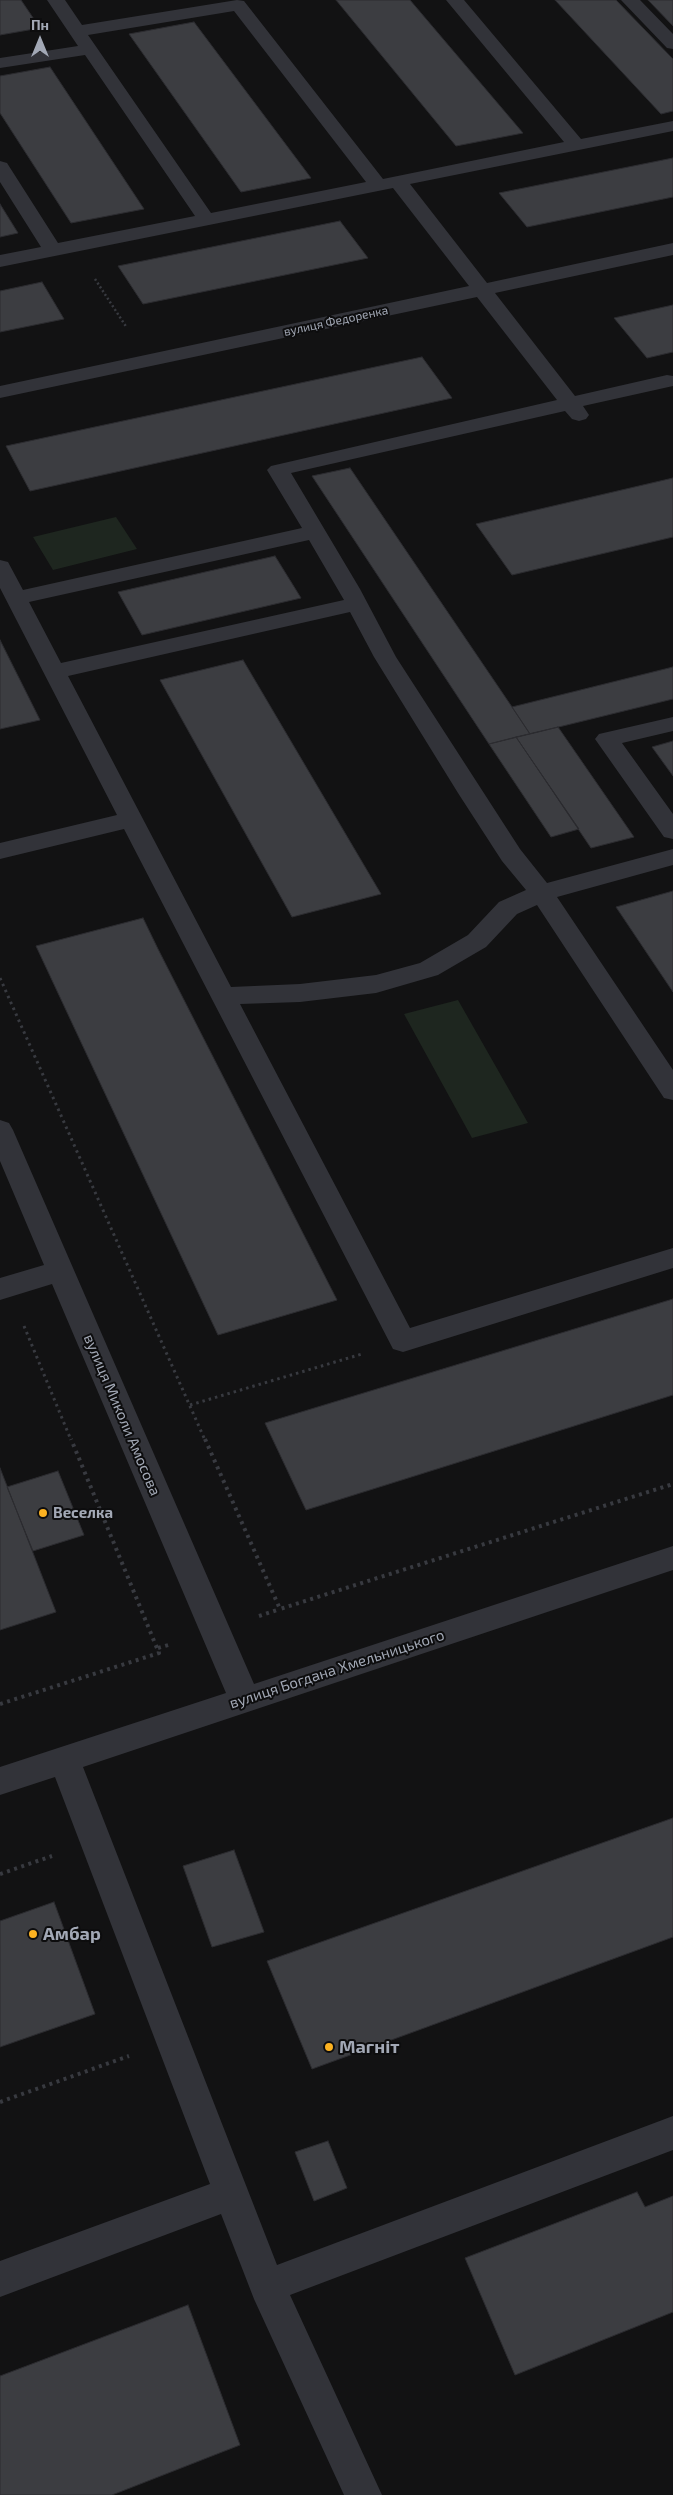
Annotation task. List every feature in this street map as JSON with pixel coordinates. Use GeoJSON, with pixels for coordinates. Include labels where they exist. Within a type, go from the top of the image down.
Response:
{"type":"FeatureCollection","features":[{"type":"Feature","properties":{"kind":"street"},"geometry":{"type":"LineString","coordinates":[[56,0],[206,220]]}},
{"type":"Feature","properties":{"kind":"street"},"geometry":{"type":"LineString","coordinates":[[456,0],[576,145]]}},
{"type":"Feature","properties":{"kind":"street"},"geometry":{"type":"LineString","coordinates":[[630,0],[673,44]]}},
{"type":"Feature","properties":{"kind":"street"},"geometry":{"type":"LineString","coordinates":[[78,32],[238,5],[377,184]]}},
{"type":"Feature","properties":{"kind":"street"},"geometry":{"type":"LineString","coordinates":[[0,63],[90,49]]}},
{"type":"Feature","properties":{"kind":"street"},"geometry":{"type":"LineString","coordinates":[[0,260],[673,126]]}},
{"type":"Feature","properties":{"kind":"street"},"geometry":{"type":"LineString","coordinates":[[0,167],[53,250]]}},
{"type":"Feature","properties":{"kind":"street"},"geometry":{"type":"LineString","coordinates":[[398,181],[575,410]]}},
{"type":"Feature","properties":{"kind":"street","name":"вулиця Федоренка"},"geometry":{"type":"LineString","coordinates":[[0,392],[673,250]]}},
{"type":"Feature","properties":{"kind":"street"},"geometry":{"type":"LineString","coordinates":[[667,381],[575,410],[278,470],[385,657],[470,793],[511,855],[542,893],[673,1091]]}},
{"type":"Feature","properties":{"kind":"street"},"geometry":{"type":"LineString","coordinates":[[16,598],[314,532]]}},
{"type":"Feature","properties":{"kind":"street"},"geometry":{"type":"LineString","coordinates":[[0,567],[403,1341],[673,1258]]}},
{"type":"Feature","properties":{"kind":"street"},"geometry":{"type":"LineString","coordinates":[[55,672],[356,604]]}},
{"type":"Feature","properties":{"kind":"street"},"geometry":{"type":"LineString","coordinates":[[673,724],[607,739],[673,831]]}},
{"type":"Feature","properties":{"kind":"street"},"geometry":{"type":"LineString","coordinates":[[0,851],[131,818]]}},
{"type":"Feature","properties":{"kind":"street"},"geometry":{"type":"LineString","coordinates":[[223,996],[300,993],[376,984],[429,969],[477,941],[508,908],[542,893],[673,857]]}},
{"type":"Feature","properties":{"kind":"street","name":"вулиця Миколи Амосова"},"geometry":{"type":"LineString","coordinates":[[0,1130],[245,1700]]}},
{"type":"Feature","properties":{"kind":"street"},"geometry":{"type":"LineString","coordinates":[[4,1288],[61,1271]]}},
{"type":"Feature","properties":{"kind":"street","name":"вулиця Богдана Хмельницького"},"geometry":{"type":"LineString","coordinates":[[0,1781],[673,1558]]}},
{"type":"Feature","properties":{"kind":"street"},"geometry":{"type":"LineString","coordinates":[[64,1760],[267,2286],[363,2495]]}},
{"type":"Feature","properties":{"kind":"street"},"geometry":{"type":"LineString","coordinates":[[267,2286],[673,2133]]}},
{"type":"Feature","properties":{"kind":"street"},"geometry":{"type":"LineString","coordinates":[[0,2279],[231,2193]]}},
{"type":"Feature","properties":{"kind":"path"},"geometry":{"type":"LineString","coordinates":[[74,246],[129,331]]}},
{"type":"Feature","properties":{"kind":"path"},"geometry":{"type":"LineString","coordinates":[[0,978],[280,1609],[673,1484]]}},
{"type":"Feature","properties":{"kind":"path"},"geometry":{"type":"LineString","coordinates":[[0,1704],[159,1653],[4,1288]]}},
{"type":"Feature","properties":{"kind":"path"},"geometry":{"type":"LineString","coordinates":[[190,1405],[403,1341]]}},
{"type":"Feature","properties":{"kind":"path"},"geometry":{"type":"LineString","coordinates":[[0,1874],[96,1842]]}},
{"type":"Feature","properties":{"kind":"path"},"geometry":{"type":"LineString","coordinates":[[0,2102],[173,2040]]}},
{"type":"Feature","properties":{"kind":"shaded area"},"geometry":{"type":"Polygon","coordinates":[[[116,517],[137,549],[53,570],[33,537],[116,517]]]}},
{"type":"Feature","properties":{"kind":"shaded area"},"geometry":{"type":"Polygon","coordinates":[[[458,1000],[528,1123],[472,1138],[404,1014],[458,1000]]]}},
{"type":"Feature","properties":{"kind":"building"},"geometry":{"type":"Polygon","coordinates":[[[0,0],[21,0],[40,28],[0,35],[0,0]]]}},
{"type":"Feature","properties":{"kind":"building"},"geometry":{"type":"Polygon","coordinates":[[[336,0],[410,0],[523,133],[456,146],[336,0]]]}},
{"type":"Feature","properties":{"kind":"building"},"geometry":{"type":"Polygon","coordinates":[[[555,0],[616,0],[673,59],[673,111],[661,114],[555,0]]]}},
{"type":"Feature","properties":{"kind":"building"},"geometry":{"type":"Polygon","coordinates":[[[648,0],[673,0],[673,26],[648,0]]]}},
{"type":"Feature","properties":{"kind":"building"},"geometry":{"type":"Polygon","coordinates":[[[194,22],[311,178],[241,192],[129,34],[194,22]]]}},
{"type":"Feature","properties":{"kind":"building"},"geometry":{"type":"Polygon","coordinates":[[[50,67],[144,209],[71,223],[0,113],[0,76],[50,67]]]}},
{"type":"Feature","properties":{"kind":"building"},"geometry":{"type":"Polygon","coordinates":[[[673,158],[673,197],[527,227],[499,193],[673,158]]]}},
{"type":"Feature","properties":{"kind":"building"},"geometry":{"type":"Polygon","coordinates":[[[0,204],[18,233],[0,237],[0,204]]]}},
{"type":"Feature","properties":{"kind":"building"},"geometry":{"type":"Polygon","coordinates":[[[340,221],[368,258],[143,304],[118,266],[340,221]]]}},
{"type":"Feature","properties":{"kind":"building"},"geometry":{"type":"Polygon","coordinates":[[[42,282],[64,319],[0,332],[0,291],[42,282]]]}},
{"type":"Feature","properties":{"kind":"building"},"geometry":{"type":"Polygon","coordinates":[[[673,305],[673,352],[647,358],[614,318],[673,305]]]}},
{"type":"Feature","properties":{"kind":"building"},"geometry":{"type":"Polygon","coordinates":[[[422,357],[452,398],[30,491],[6,446],[422,357]]]}},
{"type":"Feature","properties":{"kind":"building"},"geometry":{"type":"Polygon","coordinates":[[[350,468],[530,734],[489,744],[312,476],[350,468]]]}},
{"type":"Feature","properties":{"kind":"building"},"geometry":{"type":"Polygon","coordinates":[[[673,478],[673,537],[512,575],[476,524],[673,478]]]}},
{"type":"Feature","properties":{"kind":"building"},"geometry":{"type":"Polygon","coordinates":[[[275,556],[301,598],[142,635],[118,592],[275,556]]]}},
{"type":"Feature","properties":{"kind":"building"},"geometry":{"type":"Polygon","coordinates":[[[0,640],[40,720],[0,729],[0,640]]]}},
{"type":"Feature","properties":{"kind":"building"},"geometry":{"type":"Polygon","coordinates":[[[243,660],[381,894],[292,917],[160,680],[243,660]]]}},
{"type":"Feature","properties":{"kind":"building"},"geometry":{"type":"Polygon","coordinates":[[[673,667],[673,699],[530,734],[512,707],[673,667]]]}},
{"type":"Feature","properties":{"kind":"building"},"geometry":{"type":"Polygon","coordinates":[[[558,727],[634,837],[591,848],[516,737],[558,727]]]}},
{"type":"Feature","properties":{"kind":"building"},"geometry":{"type":"Polygon","coordinates":[[[516,737],[579,829],[551,837],[489,744],[516,737]]]}},
{"type":"Feature","properties":{"kind":"building"},"geometry":{"type":"Polygon","coordinates":[[[673,741],[673,776],[652,747],[673,741]]]}},
{"type":"Feature","properties":{"kind":"building"},"geometry":{"type":"Polygon","coordinates":[[[673,891],[673,992],[616,907],[673,891]]]}},
{"type":"Feature","properties":{"kind":"building"},"geometry":{"type":"Polygon","coordinates":[[[143,918],[337,1300],[218,1335],[36,946],[143,918]]]}},
{"type":"Feature","properties":{"kind":"building"},"geometry":{"type":"Polygon","coordinates":[[[673,1299],[673,1395],[306,1510],[265,1423],[673,1299]]]}},
{"type":"Feature","properties":{"kind":"building"},"geometry":{"type":"Polygon","coordinates":[[[0,1468],[56,1612],[0,1630],[0,1468]]]}},
{"type":"Feature","properties":{"kind":"building"},"geometry":{"type":"Polygon","coordinates":[[[58,1471],[84,1535],[33,1551],[7,1487],[58,1471]]]}},
{"type":"Feature","properties":{"kind":"building"},"geometry":{"type":"Polygon","coordinates":[[[673,1818],[673,1937],[312,2069],[267,1961],[673,1818]]]}},
{"type":"Feature","properties":{"kind":"building"},"geometry":{"type":"Polygon","coordinates":[[[234,1850],[264,1932],[212,1947],[183,1866],[234,1850]]]}},
{"type":"Feature","properties":{"kind":"building"},"geometry":{"type":"Polygon","coordinates":[[[54,1902],[95,2014],[0,2047],[0,1921],[54,1902]]]}},
{"type":"Feature","properties":{"kind":"building"},"geometry":{"type":"Polygon","coordinates":[[[328,2141],[347,2188],[314,2201],[295,2152],[328,2141]]]}},
{"type":"Feature","properties":{"kind":"building"},"geometry":{"type":"Polygon","coordinates":[[[637,2192],[645,2207],[673,2196],[673,2312],[515,2375],[465,2258],[637,2192]]]}},
{"type":"Feature","properties":{"kind":"building"},"geometry":{"type":"Polygon","coordinates":[[[188,2305],[240,2445],[112,2495],[0,2495],[0,2376],[188,2305]]]}},
{"type":"Feature","properties":{"kind":"place","name":"Веселка"},"geometry":{"type":"Point","coordinates":[43,1513]}},
{"type":"Feature","properties":{"kind":"place","name":"Амбар"},"geometry":{"type":"Point","coordinates":[33,1934]}},
{"type":"Feature","properties":{"kind":"place","name":"Магніт"},"geometry":{"type":"Point","coordinates":[329,2047]}}]}
